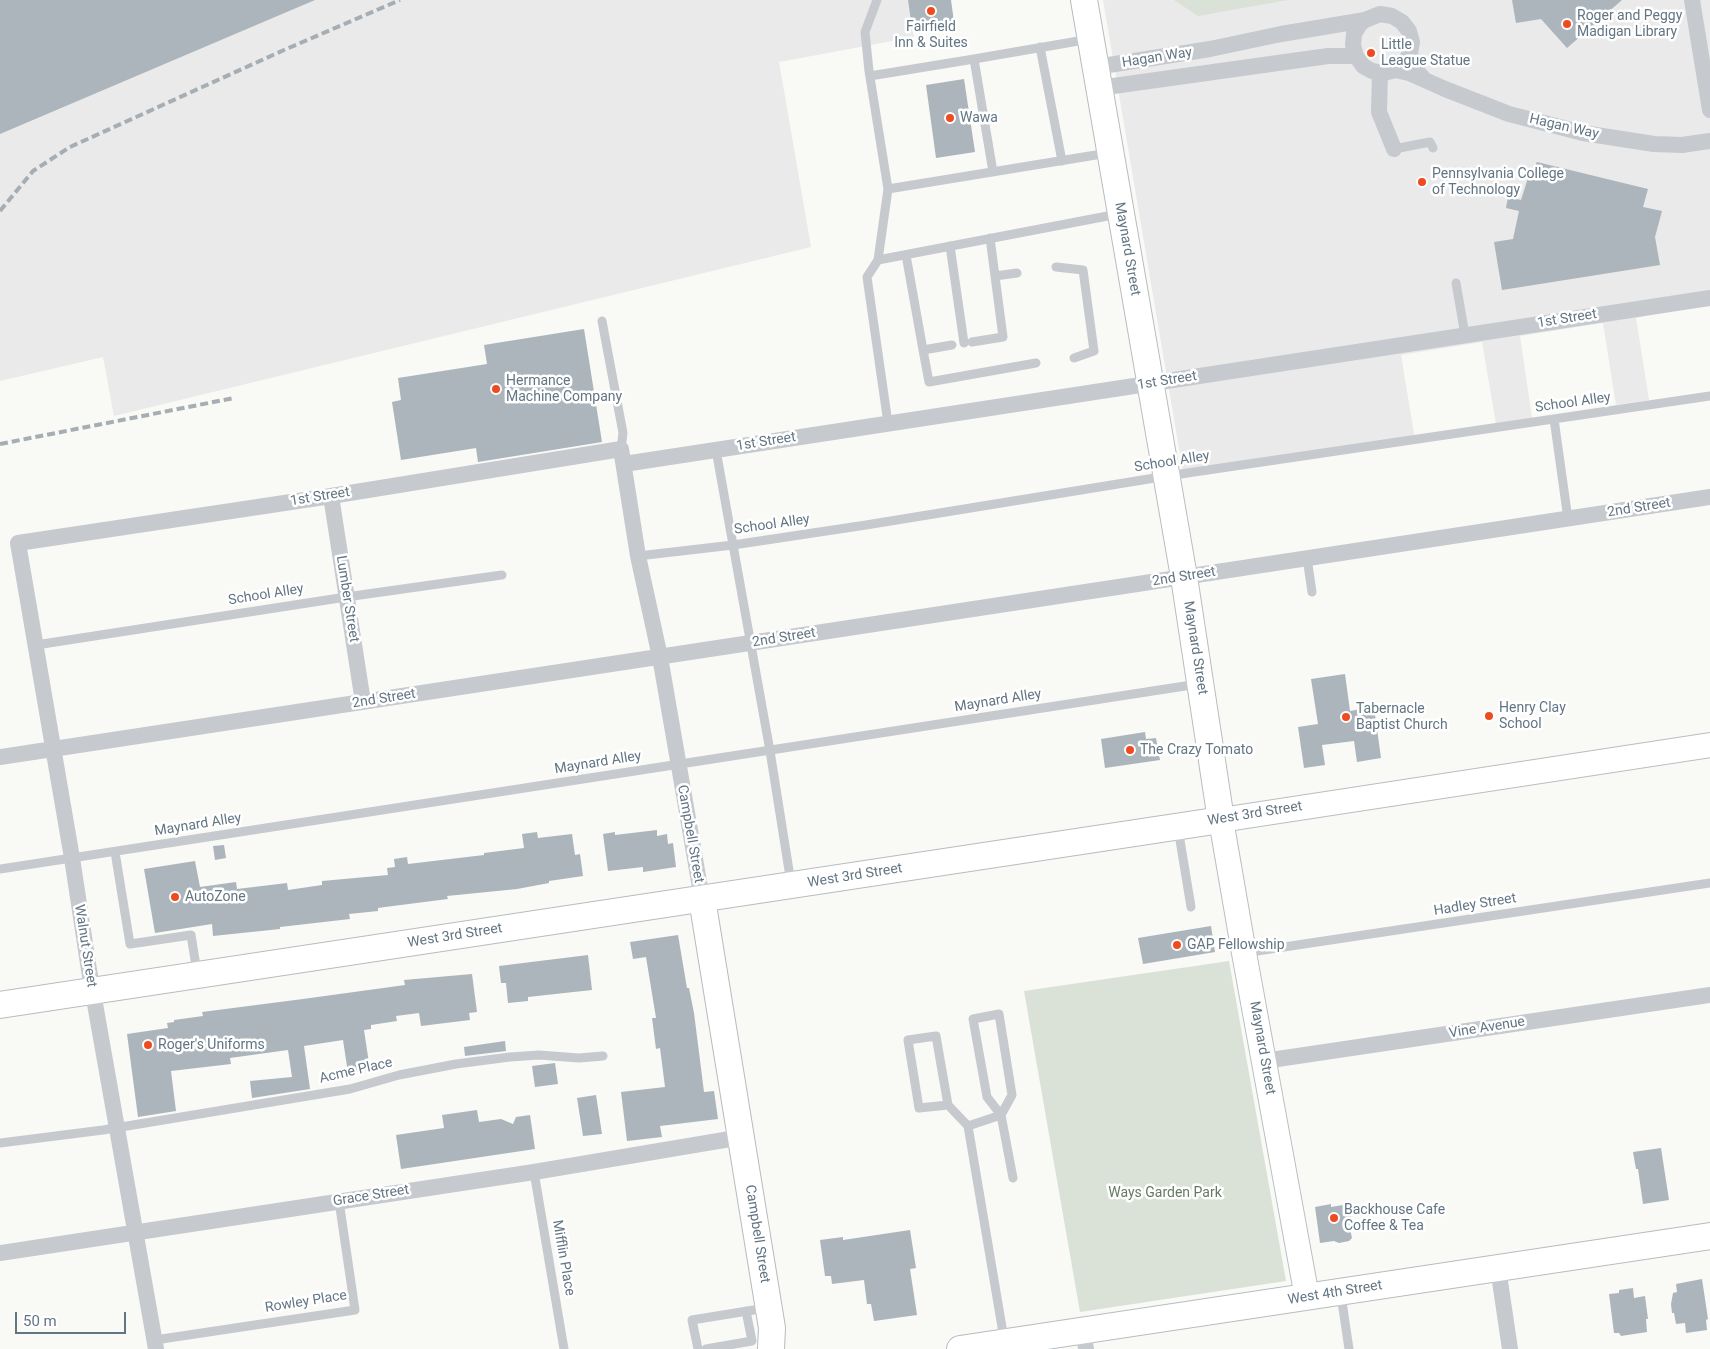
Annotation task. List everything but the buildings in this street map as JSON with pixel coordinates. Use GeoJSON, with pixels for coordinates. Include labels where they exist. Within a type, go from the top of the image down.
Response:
{"type":"FeatureCollection","features":[{"type":"Feature","properties":{"kind":"main road","name":"Maynard Street"},"geometry":{"type":"LineString","coordinates":[[1084,0],[1184,577],[1221,820],[1307,1297]]}},
{"type":"Feature","properties":{"kind":"main road","name":"West 3rd Street"},"geometry":{"type":"LineString","coordinates":[[0,1004],[702,900],[1710,745]]}},
{"type":"Feature","properties":{"kind":"main road","name":"Campbell Street"},"geometry":{"type":"LineString","coordinates":[[702,900],[742,1137],[757,1309],[772,1328],[771,1349]]}},
{"type":"Feature","properties":{"kind":"main road","name":"West 4th Street"},"geometry":{"type":"LineString","coordinates":[[960,1349],[1004,1342],[1085,1340],[1307,1297],[1710,1236]]}},
{"type":"Feature","properties":{"kind":"street"},"geometry":{"type":"LineString","coordinates":[[1692,0],[1707,72],[1710,110]]}},
{"type":"Feature","properties":{"kind":"street","name":"Hagan Way"},"geometry":{"type":"LineString","coordinates":[[1098,78],[1210,49],[1281,34],[1365,20],[1380,14],[1392,16],[1402,22],[1412,42],[1410,53],[1415,69],[1424,79]]}},
{"type":"Feature","properties":{"kind":"street"},"geometry":{"type":"LineString","coordinates":[[1356,56],[1353,45],[1354,34],[1365,20]]}},
{"type":"Feature","properties":{"kind":"street"},"geometry":{"type":"LineString","coordinates":[[1394,149],[1380,112],[1387,71],[1404,63],[1410,53]]}},
{"type":"Feature","properties":{"kind":"street","name":"Hagan Way"},"geometry":{"type":"LineString","coordinates":[[1098,78],[1328,56],[1356,56],[1362,66],[1372,71],[1409,73],[1509,114],[1583,133],[1654,144],[1682,146],[1710,141]]}},
{"type":"Feature","properties":{"kind":"street","name":"1st Street"},"geometry":{"type":"LineString","coordinates":[[18,543],[330,496],[622,456],[716,450],[1710,298]]}},
{"type":"Feature","properties":{"kind":"street","name":"Campbell Street"},"geometry":{"type":"LineString","coordinates":[[622,456],[638,556],[660,657],[677,765],[702,900]]}},
{"type":"Feature","properties":{"kind":"street","name":"Lumber Street"},"geometry":{"type":"LineString","coordinates":[[330,496],[363,702]]}},
{"type":"Feature","properties":{"kind":"street","name":"2nd Street"},"geometry":{"type":"LineString","coordinates":[[0,757],[1710,497]]}},
{"type":"Feature","properties":{"kind":"street","name":"Walnut Street"},"geometry":{"type":"LineString","coordinates":[[18,543],[72,858],[92,991],[156,1344]]}},
{"type":"Feature","properties":{"kind":"street","name":"Vine Avenue"},"geometry":{"type":"LineString","coordinates":[[1264,1062],[1710,995]]}},
{"type":"Feature","properties":{"kind":"street","name":"Grace Street"},"geometry":{"type":"LineString","coordinates":[[0,1253],[534,1172],[742,1137]]}},
{"type":"Feature","properties":{"kind":"street"},"geometry":{"type":"LineString","coordinates":[[1498,1268],[1510,1349]]}},
{"type":"Feature","properties":{"kind":"lane"},"geometry":{"type":"LineString","coordinates":[[877,0],[865,32],[888,189],[878,260],[867,278],[888,423]]}},
{"type":"Feature","properties":{"kind":"lane"},"geometry":{"type":"LineString","coordinates":[[870,76],[1091,39]]}},
{"type":"Feature","properties":{"kind":"lane"},"geometry":{"type":"LineString","coordinates":[[1040,47],[1062,161]]}},
{"type":"Feature","properties":{"kind":"lane"},"geometry":{"type":"LineString","coordinates":[[974,59],[993,172]]}},
{"type":"Feature","properties":{"kind":"lane"},"geometry":{"type":"LineString","coordinates":[[1394,149],[1430,142],[1433,148]]}},
{"type":"Feature","properties":{"kind":"lane"},"geometry":{"type":"LineString","coordinates":[[888,189],[1110,152]]}},
{"type":"Feature","properties":{"kind":"lane"},"geometry":{"type":"LineString","coordinates":[[878,260],[1121,213]]}},
{"type":"Feature","properties":{"kind":"lane"},"geometry":{"type":"LineString","coordinates":[[950,246],[968,343],[1003,337],[990,238]]}},
{"type":"Feature","properties":{"kind":"lane"},"geometry":{"type":"LineString","coordinates":[[906,254],[929,382],[1036,363]]}},
{"type":"Feature","properties":{"kind":"lane"},"geometry":{"type":"LineString","coordinates":[[1056,267],[1083,270],[1094,351],[1074,358]]}},
{"type":"Feature","properties":{"kind":"lane"},"geometry":{"type":"LineString","coordinates":[[995,276],[1017,273]]}},
{"type":"Feature","properties":{"kind":"lane"},"geometry":{"type":"LineString","coordinates":[[1456,283],[1465,335]]}},
{"type":"Feature","properties":{"kind":"lane","name":"Campbell Street"},"geometry":{"type":"LineString","coordinates":[[602,321],[623,433],[622,456]]}},
{"type":"Feature","properties":{"kind":"lane"},"geometry":{"type":"LineString","coordinates":[[922,350],[952,346]]}},
{"type":"Feature","properties":{"kind":"lane","name":"School Alley"},"geometry":{"type":"LineString","coordinates":[[638,556],[733,545],[1167,476],[1710,396]]}},
{"type":"Feature","properties":{"kind":"lane"},"geometry":{"type":"LineString","coordinates":[[1554,419],[1568,518]]}},
{"type":"Feature","properties":{"kind":"lane"},"geometry":{"type":"LineString","coordinates":[[716,450],[770,750],[791,886]]}},
{"type":"Feature","properties":{"kind":"lane"},"geometry":{"type":"LineString","coordinates":[[1307,558],[1312,592]]}},
{"type":"Feature","properties":{"kind":"lane","name":"School Alley"},"geometry":{"type":"LineString","coordinates":[[36,645],[346,596],[502,575]]}},
{"type":"Feature","properties":{"kind":"lane","name":"Maynard Alley"},"geometry":{"type":"LineString","coordinates":[[0,868],[115,852],[1201,684]]}},
{"type":"Feature","properties":{"kind":"lane"},"geometry":{"type":"LineString","coordinates":[[1177,826],[1191,907]]}},
{"type":"Feature","properties":{"kind":"lane"},"geometry":{"type":"LineString","coordinates":[[115,852],[130,944],[191,935],[197,975]]}},
{"type":"Feature","properties":{"kind":"lane","name":"Hadley Street"},"geometry":{"type":"LineString","coordinates":[[1244,953],[1710,883]]}},
{"type":"Feature","properties":{"kind":"lane"},"geometry":{"type":"LineString","coordinates":[[968,1126],[1000,1115],[1012,1095],[998,1014],[973,1019],[986,1097],[1000,1115],[1013,1178]]}},
{"type":"Feature","properties":{"kind":"lane"},"geometry":{"type":"LineString","coordinates":[[948,1105],[919,1108],[908,1040],[936,1036],[948,1105],[968,1126],[1004,1342]]}},
{"type":"Feature","properties":{"kind":"lane","name":"Acme Place"},"geometry":{"type":"LineString","coordinates":[[0,1142],[117,1127],[350,1089],[399,1075],[456,1064],[520,1056],[579,1058],[603,1056]]}},
{"type":"Feature","properties":{"kind":"lane","name":"Mifflin Place"},"geometry":{"type":"LineString","coordinates":[[534,1172],[564,1349]]}},
{"type":"Feature","properties":{"kind":"lane","name":"Rowley Place"},"geometry":{"type":"LineString","coordinates":[[156,1344],[355,1310],[339,1201]]}},
{"type":"Feature","properties":{"kind":"lane"},"geometry":{"type":"LineString","coordinates":[[1341,1292],[1349,1349]]}},
{"type":"Feature","properties":{"kind":"lane"},"geometry":{"type":"LineString","coordinates":[[698,1349],[692,1320],[757,1309],[752,1341],[706,1349]]}},
{"type":"Feature","properties":{"kind":"shaded area"},"geometry":{"type":"Polygon","coordinates":[[[0,0],[908,0],[914,37],[779,62],[811,247],[114,416],[103,357],[0,381],[0,0]]]}},
{"type":"Feature","properties":{"kind":"shaded area","name":"Pennsylvania College of Technology"},"geometry":{"type":"Polygon","coordinates":[[[1103,0],[1710,0],[1710,300],[1636,318],[1649,400],[1616,405],[1603,323],[1520,336],[1532,418],[1496,424],[1482,342],[1401,355],[1415,440],[1183,472],[1103,0]]]}},
{"type":"Feature","properties":{"kind":"green space"},"geometry":{"type":"Polygon","coordinates":[[[1174,0],[1288,0],[1198,16],[1174,0]]]}},
{"type":"Feature","properties":{"kind":"green space","name":"Ways Garden Park"},"geometry":{"type":"Polygon","coordinates":[[[1229,961],[1286,1281],[1080,1312],[1024,991],[1229,961]]]}},
{"type":"Feature","properties":{"kind":"railway"},"geometry":{"type":"LineString","coordinates":[[0,211],[33,171],[70,147],[284,50],[400,0]]}},
{"type":"Feature","properties":{"kind":"railway"},"geometry":{"type":"LineString","coordinates":[[0,444],[234,398]]}},
{"type":"Feature","properties":{"kind":"place","name":"Fairfield Inn & Suites"},"geometry":{"type":"Point","coordinates":[931,11]}},
{"type":"Feature","properties":{"kind":"place","name":"Roger and Peggy Madigan Library"},"geometry":{"type":"Point","coordinates":[1567,24]}},
{"type":"Feature","properties":{"kind":"place","name":"Little League Statue"},"geometry":{"type":"Point","coordinates":[1371,53]}},
{"type":"Feature","properties":{"kind":"place","name":"Wawa"},"geometry":{"type":"Point","coordinates":[950,118]}},
{"type":"Feature","properties":{"kind":"place","name":"Pennsylvania College of Technology"},"geometry":{"type":"Point","coordinates":[1422,182]}},
{"type":"Feature","properties":{"kind":"place","name":"Hermance Machine Company"},"geometry":{"type":"Point","coordinates":[496,389]}},
{"type":"Feature","properties":{"kind":"place","name":"Henry Clay School"},"geometry":{"type":"Point","coordinates":[1489,716]}},
{"type":"Feature","properties":{"kind":"place","name":"Tabernacle Baptist Church"},"geometry":{"type":"Point","coordinates":[1346,717]}},
{"type":"Feature","properties":{"kind":"place","name":"The Crazy Tomato"},"geometry":{"type":"Point","coordinates":[1130,750]}},
{"type":"Feature","properties":{"kind":"place","name":"AutoZone"},"geometry":{"type":"Point","coordinates":[175,897]}},
{"type":"Feature","properties":{"kind":"place","name":"GAP Fellowship"},"geometry":{"type":"Point","coordinates":[1177,945]}},
{"type":"Feature","properties":{"kind":"place","name":"Roger's Uniforms"},"geometry":{"type":"Point","coordinates":[148,1045]}},
{"type":"Feature","properties":{"kind":"place","name":"Backhouse Cafe Coffee & Tea"},"geometry":{"type":"Point","coordinates":[1334,1218]}}]}
